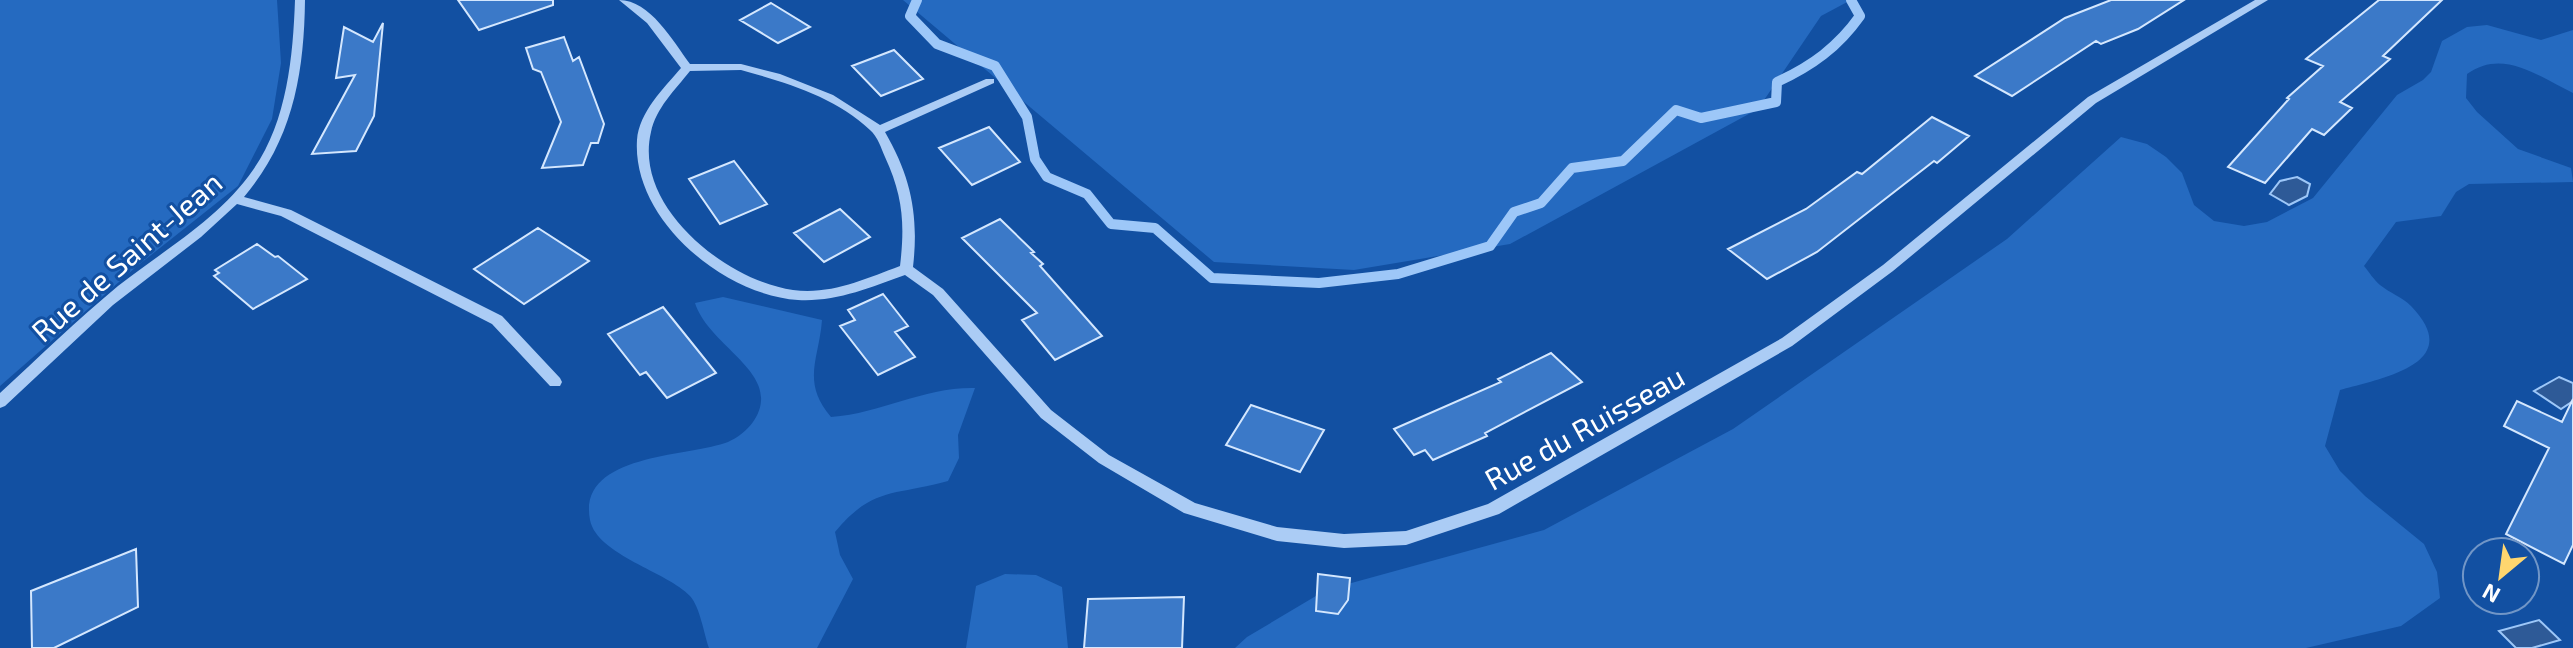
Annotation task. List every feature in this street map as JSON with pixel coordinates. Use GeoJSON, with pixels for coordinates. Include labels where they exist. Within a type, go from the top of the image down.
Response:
{"type":"FeatureCollection","features":[{"type":"Feature","properties":{"kind":"street","name":"Rue de Saint-Jean"},"geometry":{"type":"LineString","coordinates":[[0,402],[108,302],[235,199],[268,156],[292,87],[300,34],[300,0]]}},
{"type":"Feature","properties":{"kind":"street"},"geometry":{"type":"LineString","coordinates":[[624,0],[651,21],[687,68]]}},
{"type":"Feature","properties":{"kind":"street","name":"Rue du Ruisseau"},"geometry":{"type":"LineString","coordinates":[[906,269],[938,292],[1046,414],[1104,459],[1190,508],[1277,534],[1344,541],[1406,538],[1493,509],[1787,342],[1888,268],[2092,100],[2263,0]]}},
{"type":"Feature","properties":{"kind":"street"},"geometry":{"type":"LineString","coordinates":[[741,67],[787,79],[843,105],[878,130],[907,194],[912,227],[906,269],[822,295],[782,292],[727,271],[685,240],[657,203],[645,167],[643,140],[652,110],[687,68],[741,67]]}},
{"type":"Feature","properties":{"kind":"street"},"geometry":{"type":"LineString","coordinates":[[878,130],[990,81]]}},
{"type":"Feature","properties":{"kind":"street"},"geometry":{"type":"LineString","coordinates":[[235,199],[286,213],[497,320],[555,382]]}},
{"type":"Feature","properties":{"kind":"shaded area"},"geometry":{"type":"Polygon","coordinates":[[[0,0],[277,0],[281,63],[272,119],[238,186],[136,267],[0,386],[0,0]]]}},
{"type":"Feature","properties":{"kind":"shaded area"},"geometry":{"type":"Polygon","coordinates":[[[903,0],[1851,0],[1821,16],[1758,109],[1510,244],[1354,270],[1214,262],[903,0]]]}},
{"type":"Feature","properties":{"kind":"shaded area"},"geometry":{"type":"Polygon","coordinates":[[[2487,25],[2541,40],[2573,30],[2573,93],[2520,67],[2494,64],[2467,74],[2466,98],[2518,149],[2571,168],[2573,182],[2469,184],[2456,192],[2441,216],[2396,222],[2364,266],[2380,285],[2411,306],[2426,326],[2429,342],[2424,355],[2412,365],[2340,390],[2325,446],[2340,471],[2365,496],[2424,544],[2437,572],[2440,598],[2401,626],[2306,648],[1235,648],[1247,637],[1326,590],[1544,530],[1733,429],[2007,239],[2121,137],[2147,144],[2166,157],[2182,173],[2194,205],[2214,221],[2244,226],[2267,222],[2313,198],[2397,95],[2431,72],[2442,41],[2467,27],[2487,25]]]}},
{"type":"Feature","properties":{"kind":"shaded area"},"geometry":{"type":"Polygon","coordinates":[[[2297,177],[2310,184],[2307,196],[2289,205],[2270,194],[2280,181],[2297,177]]]}},
{"type":"Feature","properties":{"kind":"shaded area"},"geometry":{"type":"Polygon","coordinates":[[[723,297],[822,320],[814,381],[822,404],[831,417],[868,411],[938,392],[975,388],[958,435],[959,458],[948,481],[873,500],[849,517],[835,532],[840,555],[853,579],[817,648],[709,648],[690,596],[605,543],[590,520],[591,498],[601,482],[618,470],[728,442],[745,431],[754,420],[761,401],[760,388],[754,376],[701,317],[695,303],[723,297]]]}},
{"type":"Feature","properties":{"kind":"shaded area"},"geometry":{"type":"Polygon","coordinates":[[[2559,377],[2573,383],[2573,401],[2561,409],[2534,391],[2559,377]]]}},
{"type":"Feature","properties":{"kind":"shaded area"},"geometry":{"type":"Polygon","coordinates":[[[1005,574],[1036,575],[1062,587],[1068,648],[966,648],[976,586],[1005,574]]]}},
{"type":"Feature","properties":{"kind":"shaded area"},"geometry":{"type":"Polygon","coordinates":[[[2539,620],[2560,640],[2532,648],[2516,648],[2499,631],[2539,620]]]}},
{"type":"Feature","properties":{"kind":"building"},"geometry":{"type":"Polygon","coordinates":[[[458,0],[553,0],[553,5],[479,30],[458,0]]]}},
{"type":"Feature","properties":{"kind":"building"},"geometry":{"type":"Polygon","coordinates":[[[2111,0],[2184,0],[2138,29],[2101,44],[2096,41],[2012,96],[1975,76],[2065,18],[2111,0]]]}},
{"type":"Feature","properties":{"kind":"building"},"geometry":{"type":"Polygon","coordinates":[[[2379,0],[2442,0],[2383,56],[2390,59],[2340,102],[2352,108],[2324,135],[2312,129],[2265,183],[2228,167],[2287,98],[2323,66],[2306,59],[2379,0]]]}},
{"type":"Feature","properties":{"kind":"building"},"geometry":{"type":"Polygon","coordinates":[[[771,3],[810,27],[778,43],[740,20],[771,3]]]}},
{"type":"Feature","properties":{"kind":"building"},"geometry":{"type":"Polygon","coordinates":[[[383,23],[374,116],[356,151],[312,154],[355,75],[336,78],[344,27],[373,42],[383,23]]]}},
{"type":"Feature","properties":{"kind":"building"},"geometry":{"type":"Polygon","coordinates":[[[564,37],[573,61],[579,57],[604,124],[598,143],[591,143],[583,165],[542,168],[561,122],[541,72],[533,69],[526,48],[564,37]]]}},
{"type":"Feature","properties":{"kind":"building"},"geometry":{"type":"Polygon","coordinates":[[[894,50],[923,79],[881,96],[852,66],[894,50]]]}},
{"type":"Feature","properties":{"kind":"building"},"geometry":{"type":"Polygon","coordinates":[[[1932,117],[1969,136],[1817,252],[1767,279],[1728,249],[1806,209],[1857,172],[1862,174],[1932,117]]]}},
{"type":"Feature","properties":{"kind":"building"},"geometry":{"type":"Polygon","coordinates":[[[989,127],[1020,162],[972,185],[939,148],[989,127]]]}},
{"type":"Feature","properties":{"kind":"building"},"geometry":{"type":"Polygon","coordinates":[[[734,161],[767,204],[720,224],[689,179],[734,161]]]}},
{"type":"Feature","properties":{"kind":"building"},"geometry":{"type":"Polygon","coordinates":[[[840,209],[870,237],[824,262],[794,233],[840,209]]]}},
{"type":"Feature","properties":{"kind":"building"},"geometry":{"type":"Polygon","coordinates":[[[1000,219],[1034,252],[1031,253],[1043,264],[1040,266],[1102,336],[1055,360],[1022,320],[1037,313],[962,238],[1000,219]]]}},
{"type":"Feature","properties":{"kind":"building"},"geometry":{"type":"Polygon","coordinates":[[[538,228],[589,261],[524,304],[474,269],[538,228]]]}},
{"type":"Feature","properties":{"kind":"building"},"geometry":{"type":"Polygon","coordinates":[[[257,244],[307,279],[253,309],[214,276],[219,273],[215,270],[257,244]]]}},
{"type":"Feature","properties":{"kind":"building"},"geometry":{"type":"Polygon","coordinates":[[[883,294],[908,326],[895,332],[915,357],[878,375],[840,326],[855,320],[848,310],[883,294]]]}},
{"type":"Feature","properties":{"kind":"building"},"geometry":{"type":"Polygon","coordinates":[[[663,307],[716,373],[667,398],[646,372],[640,375],[608,334],[663,307]]]}},
{"type":"Feature","properties":{"kind":"building"},"geometry":{"type":"Polygon","coordinates":[[[1551,353],[1582,382],[1485,433],[1487,436],[1433,460],[1425,450],[1414,455],[1394,429],[1501,382],[1498,379],[1551,353]]]}},
{"type":"Feature","properties":{"kind":"building"},"geometry":{"type":"Polygon","coordinates":[[[2573,399],[2573,545],[2564,564],[2541,552],[2541,536],[2506,534],[2549,448],[2504,426],[2517,401],[2562,422],[2573,399]]]}},
{"type":"Feature","properties":{"kind":"building"},"geometry":{"type":"Polygon","coordinates":[[[1251,405],[1324,430],[1300,472],[1226,445],[1251,405]]]}},
{"type":"Feature","properties":{"kind":"building"},"geometry":{"type":"Polygon","coordinates":[[[136,549],[138,607],[54,648],[32,648],[31,591],[136,549]]]}},
{"type":"Feature","properties":{"kind":"building"},"geometry":{"type":"Polygon","coordinates":[[[1318,574],[1350,578],[1348,600],[1338,614],[1316,611],[1318,574]]]}},
{"type":"Feature","properties":{"kind":"building"},"geometry":{"type":"Polygon","coordinates":[[[1184,597],[1182,648],[1084,648],[1088,599],[1184,597]]]}},
{"type":"Feature","properties":{"kind":"waterway"},"geometry":{"type":"LineString","coordinates":[[917,0],[910,16],[937,44],[995,66],[1027,117],[1035,159],[1047,177],[1087,194],[1111,224],[1155,228],[1212,278],[1319,283],[1398,274],[1490,246],[1514,212],[1541,203],[1572,168],[1623,161],[1676,110],[1701,118],[1776,102],[1777,82],[1823,55],[1860,16],[1851,0]]}}]}
